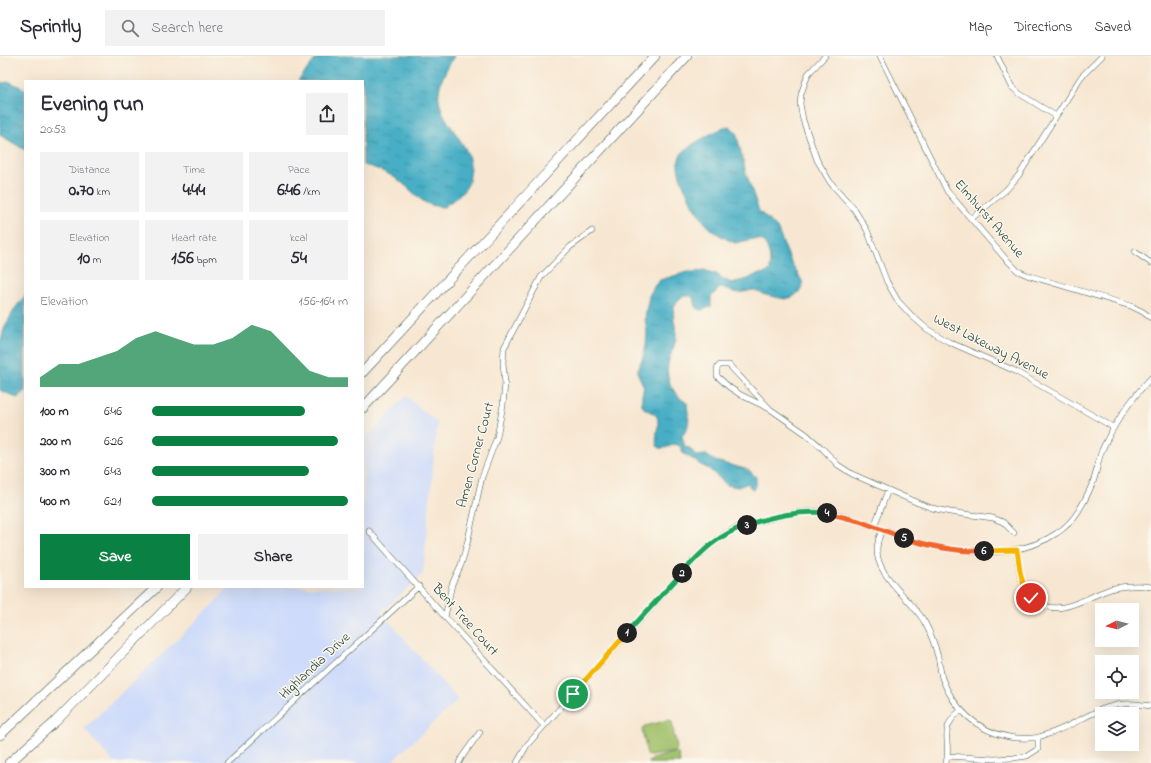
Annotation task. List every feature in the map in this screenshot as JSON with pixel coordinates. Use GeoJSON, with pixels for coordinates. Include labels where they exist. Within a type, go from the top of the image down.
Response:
{"type":"FeatureCollection","features":[{"type":"Feature","properties":{"kind":"highway"},"geometry":{"type":"LineString","coordinates":[[364,371],[655,56]]}},
{"type":"Feature","properties":{"kind":"highway"},"geometry":{"type":"LineString","coordinates":[[364,407],[687,56]]}},
{"type":"Feature","properties":{"kind":"highway"},"geometry":{"type":"LineString","coordinates":[[0,735],[156,588]]}},
{"type":"Feature","properties":{"kind":"highway"},"geometry":{"type":"LineString","coordinates":[[9,763],[55,722],[187,588]]}},
{"type":"Feature","properties":{"kind":"street","name":"West Lakeway Avenue"},"geometry":{"type":"LineString","coordinates":[[825,56],[808,74],[801,94],[800,104],[803,120],[817,160],[830,182],[854,209],[867,230],[887,282],[898,301],[927,329],[949,342],[1013,370],[1113,427]]}},
{"type":"Feature","properties":{"kind":"street","name":"Elmhurst Avenue"},"geometry":{"type":"LineString","coordinates":[[880,56],[947,191],[1004,257],[1018,270],[1027,275],[1131,306],[1151,318]]}},
{"type":"Feature","properties":{"kind":"street"},"geometry":{"type":"LineString","coordinates":[[997,56],[1012,87],[1020,94],[1056,116]]}},
{"type":"Feature","properties":{"kind":"street"},"geometry":{"type":"LineString","coordinates":[[971,219],[1006,190],[1019,175],[1082,77],[1102,56]]}},
{"type":"Feature","properties":{"kind":"street","name":"Amen Corner Court"},"geometry":{"type":"LineString","coordinates":[[445,618],[452,584],[461,565],[467,544],[482,477],[497,437],[503,405],[505,383],[503,363],[504,348],[541,276],[570,246],[592,232]]}},
{"type":"Feature","properties":{"kind":"street"},"geometry":{"type":"LineString","coordinates":[[1135,252],[1151,263]]}},
{"type":"Feature","properties":{"kind":"street"},"geometry":{"type":"LineString","coordinates":[[770,409],[751,401],[729,387],[718,376],[717,368],[720,365],[728,365],[770,409],[806,434],[838,465],[852,474],[932,508],[993,518],[1003,522],[1014,533]]}},
{"type":"Feature","properties":{"kind":"street"},"geometry":{"type":"LineString","coordinates":[[517,763],[527,745],[693,561],[711,544],[732,530],[754,522],[795,512],[812,511],[832,513],[859,521],[882,531],[922,544],[950,548],[979,552],[1017,550],[1040,543],[1058,533],[1072,520],[1083,505],[1093,482],[1102,452],[1113,427],[1151,378]]}},
{"type":"Feature","properties":{"kind":"street"},"geometry":{"type":"LineString","coordinates":[[874,527],[888,490]]}},
{"type":"Feature","properties":{"kind":"street","name":"Bent Tree Court"},"geometry":{"type":"LineString","coordinates":[[369,531],[419,586],[445,618],[544,726]]}},
{"type":"Feature","properties":{"kind":"street"},"geometry":{"type":"LineString","coordinates":[[882,531],[877,550],[880,563],[887,578],[924,621],[933,639],[946,688],[954,703],[972,721],[997,734],[1010,737],[1029,738],[1046,735],[1069,726],[1103,708],[1131,704],[1151,706]]}},
{"type":"Feature","properties":{"kind":"street"},"geometry":{"type":"LineString","coordinates":[[1017,550],[1024,587],[1031,598],[1050,608],[1068,606],[1098,593],[1115,588],[1135,586],[1151,587]]}},
{"type":"Feature","properties":{"kind":"street","name":"Highlandia Drive"},"geometry":{"type":"LineString","coordinates":[[227,763],[419,586]]}},
{"type":"Feature","properties":{"kind":"street"},"geometry":{"type":"LineString","coordinates":[[946,763],[947,728],[950,721],[961,710]]}},
{"type":"Feature","properties":{"kind":"street"},"geometry":{"type":"LineString","coordinates":[[459,763],[480,732]]}},
{"type":"Feature","properties":{"kind":"street"},"geometry":{"type":"LineString","coordinates":[[946,756],[994,759],[1027,756],[1038,749],[1038,737]]}},
{"type":"Feature","properties":{"kind":"shaded area"},"geometry":{"type":"Polygon","coordinates":[[[406,396],[437,423],[423,574],[381,612],[458,700],[390,763],[114,763],[84,729],[210,608],[228,588],[364,588],[364,441],[406,396]]]}},
{"type":"Feature","properties":{"kind":"green space"},"geometry":{"type":"Polygon","coordinates":[[[669,720],[672,722],[674,733],[672,736],[675,737],[677,748],[674,752],[650,756],[647,755],[645,744],[647,742],[644,741],[642,729],[645,726],[669,720]]]}},
{"type":"Feature","properties":{"kind":"green space"},"geometry":{"type":"Polygon","coordinates":[[[676,752],[679,755],[680,763],[649,763],[652,759],[676,752]]]}},
{"type":"Feature","properties":{"kind":"water"},"geometry":{"type":"Polygon","coordinates":[[[318,56],[454,56],[442,79],[439,99],[445,116],[465,148],[469,158],[470,175],[468,185],[463,192],[444,207],[437,206],[423,201],[392,176],[381,170],[364,165],[364,80],[299,80],[318,56]]]}},
{"type":"Feature","properties":{"kind":"water"},"geometry":{"type":"Polygon","coordinates":[[[10,82],[24,89],[24,149],[0,135],[0,83],[10,82]]]}},
{"type":"Feature","properties":{"kind":"water"},"geometry":{"type":"Polygon","coordinates":[[[729,126],[736,132],[746,173],[759,211],[777,228],[803,286],[793,297],[785,299],[766,295],[753,290],[739,293],[720,288],[711,297],[711,307],[701,310],[697,308],[692,296],[683,296],[678,300],[674,310],[676,339],[669,360],[668,373],[673,390],[687,403],[688,424],[682,436],[685,447],[690,448],[696,456],[706,455],[715,461],[749,470],[756,477],[756,486],[753,490],[748,483],[738,487],[727,485],[709,469],[684,454],[680,446],[675,444],[666,448],[660,448],[657,445],[657,417],[642,406],[644,387],[638,374],[638,368],[646,345],[647,332],[645,318],[649,296],[655,285],[660,280],[687,272],[704,270],[716,274],[731,283],[766,273],[770,269],[770,257],[765,243],[762,240],[754,239],[735,243],[718,234],[709,227],[700,215],[689,198],[681,179],[678,165],[680,156],[689,147],[703,138],[729,126]]]}},
{"type":"Feature","properties":{"kind":"water"},"geometry":{"type":"Polygon","coordinates":[[[24,297],[24,393],[17,398],[0,390],[0,343],[5,326],[16,307],[24,297]]]}},
{"type":"Feature","properties":{"kind":"route"},"geometry":{"type":"LineString","coordinates":[[573,694],[693,561],[711,544],[732,530],[754,522],[795,512],[812,511],[832,513],[859,521],[882,531],[922,544],[979,552],[1017,550],[1024,587],[1031,598]]}}]}
